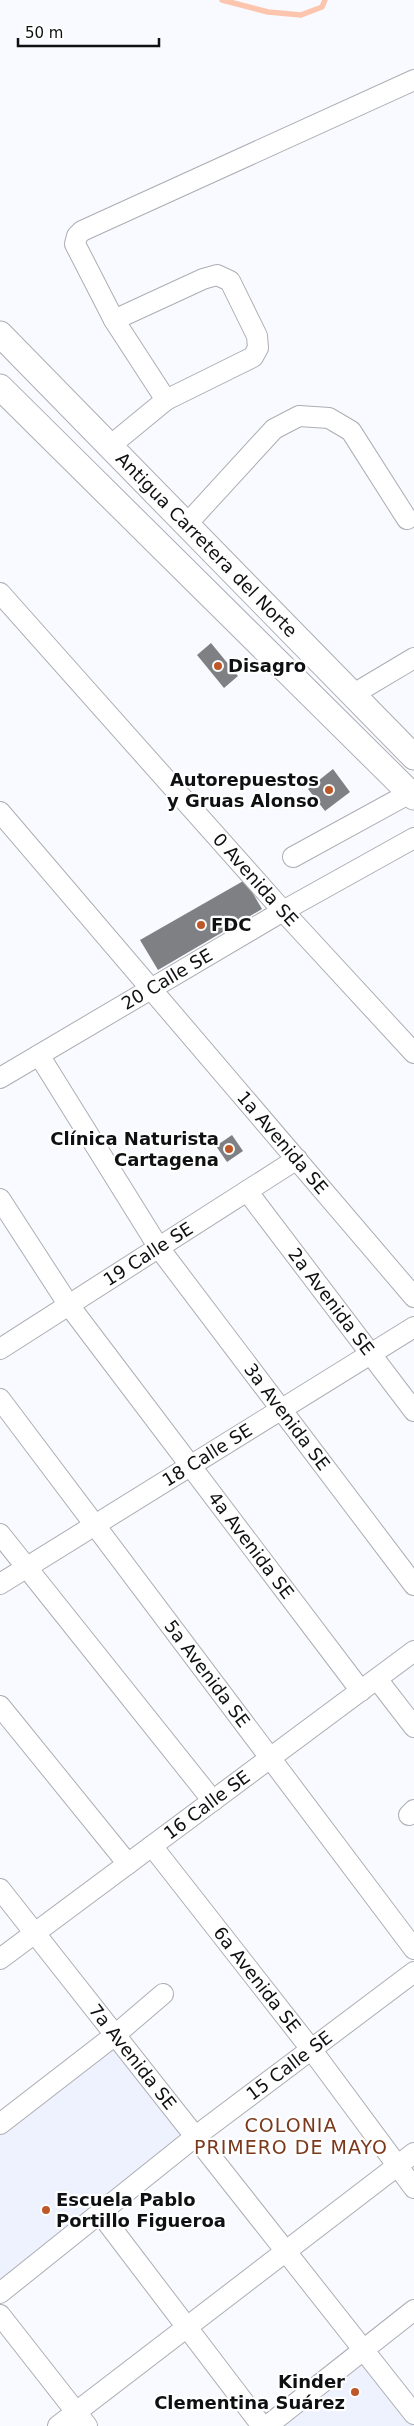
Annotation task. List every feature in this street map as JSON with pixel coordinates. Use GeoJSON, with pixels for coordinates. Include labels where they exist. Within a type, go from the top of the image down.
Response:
{"type":"FeatureCollection","features":[{"type":"Feature","properties":{"kind":"main road","name":"Antigua Carretera del Norte"},"geometry":{"type":"LineString","coordinates":[[0,334],[414,757]]}},
{"type":"Feature","properties":{"kind":"main road","name":"Antigua Carretera del Norte"},"geometry":{"type":"LineString","coordinates":[[0,387],[412,795]]}},
{"type":"Feature","properties":{"kind":"street"},"geometry":{"type":"LineString","coordinates":[[166,400],[114,320],[75,244],[77,236],[82,231],[414,80]]}},
{"type":"Feature","properties":{"kind":"street"},"geometry":{"type":"LineString","coordinates":[[110,446],[166,400],[253,357],[258,348],[257,336],[230,281],[218,275],[202,279],[114,320]]}},
{"type":"Feature","properties":{"kind":"street"},"geometry":{"type":"LineString","coordinates":[[186,524],[274,429],[299,416],[329,418],[351,431],[407,518]]}},
{"type":"Feature","properties":{"kind":"street","name":"0 Avenida SE"},"geometry":{"type":"LineString","coordinates":[[0,593],[283,910],[414,1053]]}},
{"type":"Feature","properties":{"kind":"street"},"geometry":{"type":"LineString","coordinates":[[352,695],[414,658]]}},
{"type":"Feature","properties":{"kind":"street"},"geometry":{"type":"LineString","coordinates":[[293,857],[412,795]]}},
{"type":"Feature","properties":{"kind":"street","name":"1a Avenida SE"},"geometry":{"type":"LineString","coordinates":[[0,812],[414,1297]]}},
{"type":"Feature","properties":{"kind":"street","name":"20 Calle SE"},"geometry":{"type":"LineString","coordinates":[[0,1078],[283,910],[414,838]]}},
{"type":"Feature","properties":{"kind":"street","name":"3a Avenida SE"},"geometry":{"type":"LineString","coordinates":[[39,1055],[159,1248],[414,1585]]}},
{"type":"Feature","properties":{"kind":"street","name":"19 Calle SE"},"geometry":{"type":"LineString","coordinates":[[0,1349],[297,1159]]}},
{"type":"Feature","properties":{"kind":"street","name":"2a Avenida SE"},"geometry":{"type":"LineString","coordinates":[[247,1192],[414,1411]]}},
{"type":"Feature","properties":{"kind":"street","name":"4a Avenida SE"},"geometry":{"type":"LineString","coordinates":[[0,1199],[68,1304],[192,1465],[369,1685],[414,1727]]}},
{"type":"Feature","properties":{"kind":"street","name":"18 Calle SE"},"geometry":{"type":"LineString","coordinates":[[0,1584],[414,1327]]}},
{"type":"Feature","properties":{"kind":"street","name":"5a Avenida SE"},"geometry":{"type":"LineString","coordinates":[[0,1399],[414,1949]]}},
{"type":"Feature","properties":{"kind":"street"},"geometry":{"type":"LineString","coordinates":[[0,1534],[213,1801]]}},
{"type":"Feature","properties":{"kind":"street","name":"16 Calle SE"},"geometry":{"type":"LineString","coordinates":[[0,1959],[414,1651]]}},
{"type":"Feature","properties":{"kind":"street"},"geometry":{"type":"LineString","coordinates":[[0,1706],[128,1864]]}},
{"type":"Feature","properties":{"kind":"street","name":"6a Avenida SE"},"geometry":{"type":"LineString","coordinates":[[152,1846],[311,2049],[414,2188]]}},
{"type":"Feature","properties":{"kind":"street","name":"7a Avenida SE"},"geometry":{"type":"LineString","coordinates":[[0,1889],[414,2414]]}},
{"type":"Feature","properties":{"kind":"street","name":"15 Calle SE"},"geometry":{"type":"LineString","coordinates":[[0,2293],[196,2136],[414,1972]]}},
{"type":"Feature","properties":{"kind":"street"},"geometry":{"type":"LineString","coordinates":[[0,2124],[116,2035],[163,1994]]}},
{"type":"Feature","properties":{"kind":"street"},"geometry":{"type":"LineString","coordinates":[[58,2426],[82,2419],[187,2327],[414,2153]]}},
{"type":"Feature","properties":{"kind":"street"},"geometry":{"type":"LineString","coordinates":[[100,2213],[262,2426]]}},
{"type":"Feature","properties":{"kind":"street"},"geometry":{"type":"LineString","coordinates":[[267,2426],[414,2310]]}},
{"type":"Feature","properties":{"kind":"street"},"geometry":{"type":"LineString","coordinates":[[0,2315],[82,2419]]}},
{"type":"Feature","properties":{"kind":"shaded area","name":"Escuela Pablo Portillo Figueroa"},"geometry":{"type":"Polygon","coordinates":[[[115,2046],[185,2136],[0,2284],[0,2134],[115,2046]]]}},
{"type":"Feature","properties":{"kind":"shaded area","name":"Kinder Clementina Suárez"},"geometry":{"type":"Polygon","coordinates":[[[363,2359],[414,2426],[280,2426],[363,2359]]]}},
{"type":"Feature","properties":{"kind":"building","name":"Disagro"},"geometry":{"type":"Polygon","coordinates":[[[211,643],[238,676],[224,688],[197,655],[211,643]]]}},
{"type":"Feature","properties":{"kind":"building","name":"Autorepuestos y Gruas Alonso"},"geometry":{"type":"Polygon","coordinates":[[[333,769],[350,792],[325,811],[308,789],[333,769]]]}},
{"type":"Feature","properties":{"kind":"building","name":"FDC"},"geometry":{"type":"Polygon","coordinates":[[[245,880],[262,909],[158,970],[140,940],[245,880]]]}},
{"type":"Feature","properties":{"kind":"building","name":"Clínica Naturista Cartagena"},"geometry":{"type":"Polygon","coordinates":[[[232,1135],[243,1151],[227,1162],[216,1146],[232,1135]]]}},
{"type":"Feature","properties":{"kind":"waterway"},"geometry":{"type":"LineString","coordinates":[[222,0],[268,12],[301,15],[322,7],[325,0]]}},
{"type":"Feature","properties":{"kind":"place","name":"Disagro"},"geometry":{"type":"Point","coordinates":[218,666]}},
{"type":"Feature","properties":{"kind":"place","name":"Autorepuestos y Gruas Alonso"},"geometry":{"type":"Point","coordinates":[329,790]}},
{"type":"Feature","properties":{"kind":"place","name":"FDC"},"geometry":{"type":"Point","coordinates":[201,925]}},
{"type":"Feature","properties":{"kind":"place","name":"Clínica Naturista Cartagena"},"geometry":{"type":"Point","coordinates":[229,1149]}},
{"type":"Feature","properties":{"kind":"place","name":"Escuela Pablo Portillo Figueroa"},"geometry":{"type":"Point","coordinates":[46,2210]}},
{"type":"Feature","properties":{"kind":"place","name":"Kinder Clementina Suárez"},"geometry":{"type":"Point","coordinates":[355,2392]}},
{"type":"Feature","properties":{"kind":"district","name":"COLONIA PRIMERO DE MAYO"},"geometry":{"type":"Point","coordinates":[291,2136]}}]}
